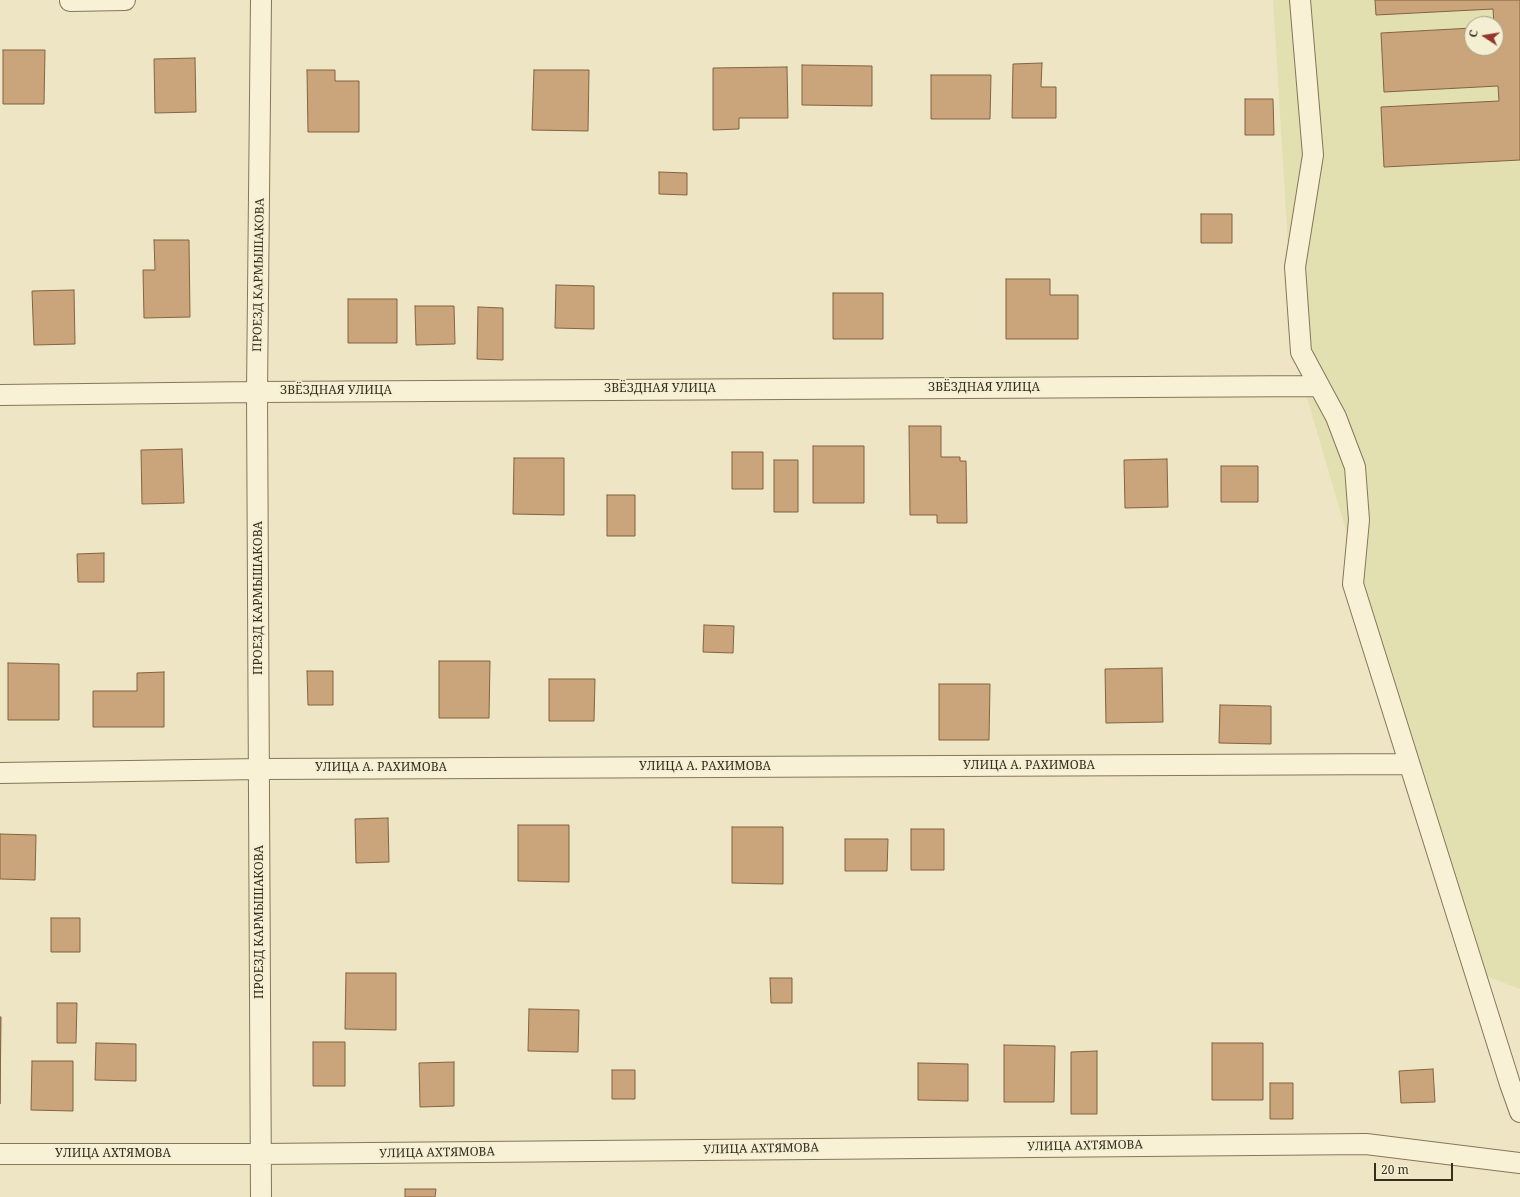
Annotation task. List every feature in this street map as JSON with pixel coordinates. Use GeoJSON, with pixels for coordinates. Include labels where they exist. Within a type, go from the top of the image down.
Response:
{"type":"FeatureCollection","features":[{"type":"Feature","properties":{"kind":"street"},"geometry":{"type":"LineString","coordinates":[[70,1],[125,0]]}},
{"type":"Feature","properties":{"kind":"street","name":"ПРОЕЗД КАРМЫШАКОВА"},"geometry":{"type":"LineString","coordinates":[[261,0],[258,392],[261,1197]]}},
{"type":"Feature","properties":{"kind":"street"},"geometry":{"type":"LineString","coordinates":[[1300,0],[1313,155],[1295,266],[1301,352],[1336,417],[1355,467],[1359,520],[1353,584],[1520,1112]]}},
{"type":"Feature","properties":{"kind":"street","name":"ЗВЁЗДНАЯ УЛИЦА"},"geometry":{"type":"LineString","coordinates":[[0,395],[258,392],[1319,386]]}},
{"type":"Feature","properties":{"kind":"street","name":"УЛИЦА А. РАХИМОВА"},"geometry":{"type":"LineString","coordinates":[[0,773],[260,769],[1409,764]]}},
{"type":"Feature","properties":{"kind":"street","name":"УЛИЦА АХТЯМОВА"},"geometry":{"type":"LineString","coordinates":[[0,1154],[260,1154],[1366,1144],[1520,1164]]}},
{"type":"Feature","properties":{"kind":"shaded area"},"geometry":{"type":"Polygon","coordinates":[[[1273,0],[1520,0],[1520,989],[1476,972],[1295,357],[1273,0]]]}},
{"type":"Feature","properties":{"kind":"building"},"geometry":{"type":"Polygon","coordinates":[[[1375,0],[1520,0],[1520,160],[1384,167],[1381,107],[1499,101],[1498,86],[1384,92],[1381,33],[1464,28],[1464,56],[1504,56],[1504,16],[1493,16],[1493,9],[1376,15],[1375,0]]]}},
{"type":"Feature","properties":{"kind":"building"},"geometry":{"type":"Polygon","coordinates":[[[3,50],[45,50],[44,104],[3,104],[3,50]]]}},
{"type":"Feature","properties":{"kind":"building"},"geometry":{"type":"Polygon","coordinates":[[[195,58],[196,112],[155,113],[154,59],[195,58]]]}},
{"type":"Feature","properties":{"kind":"building"},"geometry":{"type":"Polygon","coordinates":[[[1042,63],[1041,87],[1056,87],[1056,118],[1012,118],[1013,64],[1042,63]]]}},
{"type":"Feature","properties":{"kind":"building"},"geometry":{"type":"Polygon","coordinates":[[[802,65],[872,66],[872,106],[802,105],[802,65]]]}},
{"type":"Feature","properties":{"kind":"building"},"geometry":{"type":"Polygon","coordinates":[[[787,67],[788,118],[739,118],[739,129],[713,130],[713,68],[787,67]]]}},
{"type":"Feature","properties":{"kind":"building"},"geometry":{"type":"Polygon","coordinates":[[[307,70],[335,70],[335,81],[359,81],[359,132],[308,132],[307,70]]]}},
{"type":"Feature","properties":{"kind":"building"},"geometry":{"type":"Polygon","coordinates":[[[534,70],[589,70],[588,131],[532,130],[534,70]]]}},
{"type":"Feature","properties":{"kind":"building"},"geometry":{"type":"Polygon","coordinates":[[[931,75],[991,75],[990,119],[931,119],[931,75]]]}},
{"type":"Feature","properties":{"kind":"building"},"geometry":{"type":"Polygon","coordinates":[[[1245,99],[1273,99],[1274,135],[1245,135],[1245,99]]]}},
{"type":"Feature","properties":{"kind":"building"},"geometry":{"type":"Polygon","coordinates":[[[659,172],[687,173],[687,195],[659,194],[659,172]]]}},
{"type":"Feature","properties":{"kind":"building"},"geometry":{"type":"Polygon","coordinates":[[[1201,214],[1232,214],[1232,243],[1201,243],[1201,214]]]}},
{"type":"Feature","properties":{"kind":"building"},"geometry":{"type":"Polygon","coordinates":[[[154,240],[189,240],[190,317],[144,318],[143,270],[155,270],[154,240]]]}},
{"type":"Feature","properties":{"kind":"building"},"geometry":{"type":"Polygon","coordinates":[[[1006,279],[1050,279],[1050,295],[1078,295],[1078,339],[1006,339],[1006,279]]]}},
{"type":"Feature","properties":{"kind":"building"},"geometry":{"type":"Polygon","coordinates":[[[556,285],[594,286],[594,329],[555,328],[556,285]]]}},
{"type":"Feature","properties":{"kind":"building"},"geometry":{"type":"Polygon","coordinates":[[[74,290],[75,344],[34,345],[32,291],[74,290]]]}},
{"type":"Feature","properties":{"kind":"building"},"geometry":{"type":"Polygon","coordinates":[[[833,293],[883,293],[883,339],[833,339],[833,293]]]}},
{"type":"Feature","properties":{"kind":"building"},"geometry":{"type":"Polygon","coordinates":[[[348,299],[397,299],[397,343],[348,343],[348,299]]]}},
{"type":"Feature","properties":{"kind":"building"},"geometry":{"type":"Polygon","coordinates":[[[415,306],[454,306],[455,344],[416,345],[415,306]]]}},
{"type":"Feature","properties":{"kind":"building"},"geometry":{"type":"Polygon","coordinates":[[[478,307],[503,308],[503,360],[477,359],[478,307]]]}},
{"type":"Feature","properties":{"kind":"building"},"geometry":{"type":"Polygon","coordinates":[[[909,426],[941,426],[941,457],[960,457],[960,461],[966,461],[967,523],[937,523],[937,515],[910,515],[909,426]]]}},
{"type":"Feature","properties":{"kind":"building"},"geometry":{"type":"Polygon","coordinates":[[[813,446],[864,446],[864,503],[813,503],[813,446]]]}},
{"type":"Feature","properties":{"kind":"building"},"geometry":{"type":"Polygon","coordinates":[[[182,449],[184,503],[142,504],[141,450],[182,449]]]}},
{"type":"Feature","properties":{"kind":"building"},"geometry":{"type":"Polygon","coordinates":[[[732,452],[763,452],[763,489],[732,489],[732,452]]]}},
{"type":"Feature","properties":{"kind":"building"},"geometry":{"type":"Polygon","coordinates":[[[514,458],[564,458],[564,515],[513,514],[514,458]]]}},
{"type":"Feature","properties":{"kind":"building"},"geometry":{"type":"Polygon","coordinates":[[[1167,459],[1168,507],[1125,508],[1124,460],[1167,459]]]}},
{"type":"Feature","properties":{"kind":"building"},"geometry":{"type":"Polygon","coordinates":[[[774,460],[798,460],[798,512],[774,512],[774,460]]]}},
{"type":"Feature","properties":{"kind":"building"},"geometry":{"type":"Polygon","coordinates":[[[1221,466],[1258,466],[1258,502],[1221,502],[1221,466]]]}},
{"type":"Feature","properties":{"kind":"building"},"geometry":{"type":"Polygon","coordinates":[[[607,495],[635,495],[635,536],[607,536],[607,495]]]}},
{"type":"Feature","properties":{"kind":"building"},"geometry":{"type":"Polygon","coordinates":[[[104,553],[104,582],[78,582],[77,554],[104,553]]]}},
{"type":"Feature","properties":{"kind":"building"},"geometry":{"type":"Polygon","coordinates":[[[704,625],[734,626],[733,653],[703,652],[704,625]]]}},
{"type":"Feature","properties":{"kind":"building"},"geometry":{"type":"Polygon","coordinates":[[[439,661],[490,661],[489,718],[439,718],[439,661]]]}},
{"type":"Feature","properties":{"kind":"building"},"geometry":{"type":"Polygon","coordinates":[[[8,663],[59,664],[59,720],[8,720],[8,663]]]}},
{"type":"Feature","properties":{"kind":"building"},"geometry":{"type":"Polygon","coordinates":[[[1162,668],[1163,722],[1106,723],[1105,669],[1162,668]]]}},
{"type":"Feature","properties":{"kind":"building"},"geometry":{"type":"Polygon","coordinates":[[[307,671],[333,671],[333,705],[308,705],[307,671]]]}},
{"type":"Feature","properties":{"kind":"building"},"geometry":{"type":"Polygon","coordinates":[[[164,672],[164,727],[93,727],[93,691],[137,691],[137,673],[164,672]]]}},
{"type":"Feature","properties":{"kind":"building"},"geometry":{"type":"Polygon","coordinates":[[[549,679],[595,679],[594,721],[549,721],[549,679]]]}},
{"type":"Feature","properties":{"kind":"building"},"geometry":{"type":"Polygon","coordinates":[[[939,684],[990,684],[989,740],[939,740],[939,684]]]}},
{"type":"Feature","properties":{"kind":"building"},"geometry":{"type":"Polygon","coordinates":[[[1220,705],[1271,706],[1271,744],[1219,743],[1220,705]]]}},
{"type":"Feature","properties":{"kind":"building"},"geometry":{"type":"Polygon","coordinates":[[[388,818],[389,862],[356,863],[355,819],[388,818]]]}},
{"type":"Feature","properties":{"kind":"building"},"geometry":{"type":"Polygon","coordinates":[[[518,825],[569,825],[569,882],[518,881],[518,825]]]}},
{"type":"Feature","properties":{"kind":"building"},"geometry":{"type":"Polygon","coordinates":[[[732,827],[783,827],[783,884],[732,883],[732,827]]]}},
{"type":"Feature","properties":{"kind":"building"},"geometry":{"type":"Polygon","coordinates":[[[911,829],[944,829],[944,870],[911,870],[911,829]]]}},
{"type":"Feature","properties":{"kind":"building"},"geometry":{"type":"Polygon","coordinates":[[[0,834],[36,835],[35,880],[0,879],[0,834]]]}},
{"type":"Feature","properties":{"kind":"building"},"geometry":{"type":"Polygon","coordinates":[[[845,839],[888,839],[887,871],[845,871],[845,839]]]}},
{"type":"Feature","properties":{"kind":"building"},"geometry":{"type":"Polygon","coordinates":[[[51,918],[80,918],[80,952],[51,952],[51,918]]]}},
{"type":"Feature","properties":{"kind":"building"},"geometry":{"type":"Polygon","coordinates":[[[346,973],[396,973],[396,1030],[345,1029],[346,973]]]}},
{"type":"Feature","properties":{"kind":"building"},"geometry":{"type":"Polygon","coordinates":[[[770,978],[792,978],[792,1003],[771,1003],[770,978]]]}},
{"type":"Feature","properties":{"kind":"building"},"geometry":{"type":"Polygon","coordinates":[[[57,1003],[77,1003],[76,1043],[57,1043],[57,1003]]]}},
{"type":"Feature","properties":{"kind":"building"},"geometry":{"type":"Polygon","coordinates":[[[529,1009],[579,1010],[578,1052],[528,1051],[529,1009]]]}},
{"type":"Feature","properties":{"kind":"building"},"geometry":{"type":"Polygon","coordinates":[[[0,1017],[1,1017],[0,1104],[0,1017]]]}},
{"type":"Feature","properties":{"kind":"building"},"geometry":{"type":"Polygon","coordinates":[[[313,1042],[345,1042],[345,1086],[313,1086],[313,1042]]]}},
{"type":"Feature","properties":{"kind":"building"},"geometry":{"type":"Polygon","coordinates":[[[96,1043],[136,1044],[136,1081],[95,1080],[96,1043]]]}},
{"type":"Feature","properties":{"kind":"building"},"geometry":{"type":"Polygon","coordinates":[[[1212,1043],[1263,1043],[1263,1100],[1212,1100],[1212,1043]]]}},
{"type":"Feature","properties":{"kind":"building"},"geometry":{"type":"Polygon","coordinates":[[[1004,1045],[1055,1046],[1054,1102],[1004,1102],[1004,1045]]]}},
{"type":"Feature","properties":{"kind":"building"},"geometry":{"type":"Polygon","coordinates":[[[1097,1051],[1097,1114],[1071,1114],[1071,1052],[1097,1051]]]}},
{"type":"Feature","properties":{"kind":"building"},"geometry":{"type":"Polygon","coordinates":[[[32,1061],[73,1061],[73,1111],[31,1110],[32,1061]]]}},
{"type":"Feature","properties":{"kind":"building"},"geometry":{"type":"Polygon","coordinates":[[[454,1062],[454,1106],[420,1107],[419,1063],[454,1062]]]}},
{"type":"Feature","properties":{"kind":"building"},"geometry":{"type":"Polygon","coordinates":[[[918,1063],[968,1064],[968,1101],[918,1100],[918,1063]]]}},
{"type":"Feature","properties":{"kind":"building"},"geometry":{"type":"Polygon","coordinates":[[[1433,1069],[1435,1102],[1401,1103],[1399,1071],[1433,1069]]]}},
{"type":"Feature","properties":{"kind":"building"},"geometry":{"type":"Polygon","coordinates":[[[612,1070],[635,1070],[635,1099],[612,1099],[612,1070]]]}},
{"type":"Feature","properties":{"kind":"building"},"geometry":{"type":"Polygon","coordinates":[[[1270,1083],[1293,1083],[1293,1119],[1270,1119],[1270,1083]]]}},
{"type":"Feature","properties":{"kind":"building"},"geometry":{"type":"Polygon","coordinates":[[[405,1189],[436,1189],[435,1197],[405,1197],[405,1189]]]}}]}
